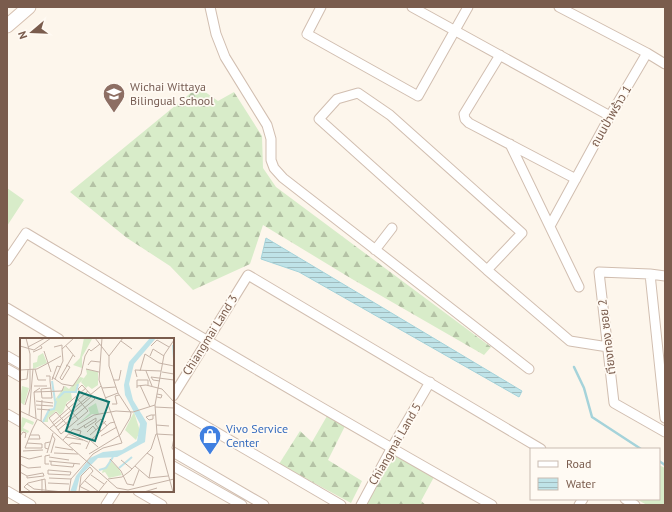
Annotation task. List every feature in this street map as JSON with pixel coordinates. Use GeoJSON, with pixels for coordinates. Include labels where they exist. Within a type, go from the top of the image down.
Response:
{"type":"FeatureCollection","features":[{"type":"Feature","properties":{"kind":"street"},"geometry":{"type":"LineString","coordinates":[[7,26],[29,7]]}},
{"type":"Feature","properties":{"kind":"street"},"geometry":{"type":"LineString","coordinates":[[210,7],[216,34],[225,57],[270,131],[271,160],[274,168],[283,178],[529,369]]}},
{"type":"Feature","properties":{"kind":"street"},"geometry":{"type":"LineString","coordinates":[[321,7],[307,34],[418,96],[468,7]]}},
{"type":"Feature","properties":{"kind":"street"},"geometry":{"type":"LineString","coordinates":[[412,7],[610,116]]}},
{"type":"Feature","properties":{"kind":"street"},"geometry":{"type":"LineString","coordinates":[[559,7],[665,64]]}},
{"type":"Feature","properties":{"kind":"street","name":"ถนนป่าพร้าว 1"},"geometry":{"type":"LineString","coordinates":[[550,226],[610,116],[647,53]]}},
{"type":"Feature","properties":{"kind":"street"},"geometry":{"type":"LineString","coordinates":[[500,55],[464,114],[465,119],[469,124],[576,179]]}},
{"type":"Feature","properties":{"kind":"street"},"geometry":{"type":"LineString","coordinates":[[487,270],[522,233],[390,115],[358,93],[337,99],[319,119],[487,270],[570,341],[608,347]]}},
{"type":"Feature","properties":{"kind":"street"},"geometry":{"type":"LineString","coordinates":[[510,144],[579,287]]}},
{"type":"Feature","properties":{"kind":"street"},"geometry":{"type":"LineString","coordinates":[[375,250],[392,228]]}},
{"type":"Feature","properties":{"kind":"street"},"geometry":{"type":"LineString","coordinates":[[7,261],[26,233],[206,341],[391,449],[492,505]]}},
{"type":"Feature","properties":{"kind":"street","name":"เาียงทอง ซอย 2"},"geometry":{"type":"LineString","coordinates":[[650,274],[599,272],[614,403],[665,432]]}},
{"type":"Feature","properties":{"kind":"street"},"geometry":{"type":"LineString","coordinates":[[665,276],[650,274],[665,418]]}},
{"type":"Feature","properties":{"kind":"street","name":"Chiangmai Land 3"},"geometry":{"type":"LineString","coordinates":[[174,394],[248,275],[430,382]]}},
{"type":"Feature","properties":{"kind":"street"},"geometry":{"type":"LineString","coordinates":[[7,308],[57,338]]}},
{"type":"Feature","properties":{"kind":"street"},"geometry":{"type":"LineString","coordinates":[[7,356],[20,363]]}},
{"type":"Feature","properties":{"kind":"street"},"geometry":{"type":"LineString","coordinates":[[7,369],[20,376]]}},
{"type":"Feature","properties":{"kind":"street"},"geometry":{"type":"LineString","coordinates":[[430,382],[539,448]]}},
{"type":"Feature","properties":{"kind":"street","name":"Chiangmai Land 5"},"geometry":{"type":"LineString","coordinates":[[361,505],[391,449],[430,382]]}},
{"type":"Feature","properties":{"kind":"street"},"geometry":{"type":"LineString","coordinates":[[174,408],[341,505]]}},
{"type":"Feature","properties":{"kind":"street"},"geometry":{"type":"LineString","coordinates":[[7,414],[20,421]]}},
{"type":"Feature","properties":{"kind":"street"},"geometry":{"type":"LineString","coordinates":[[174,453],[264,505]]}},
{"type":"Feature","properties":{"kind":"street"},"geometry":{"type":"LineString","coordinates":[[174,467],[242,505]]}},
{"type":"Feature","properties":{"kind":"street"},"geometry":{"type":"LineString","coordinates":[[7,491],[31,505]]}},
{"type":"Feature","properties":{"kind":"street"},"geometry":{"type":"LineString","coordinates":[[106,505],[114,492]]}},
{"type":"Feature","properties":{"kind":"street"},"geometry":{"type":"LineString","coordinates":[[140,492],[162,505]]}},
{"type":"Feature","properties":{"kind":"green space"},"geometry":{"type":"Polygon","coordinates":[[[198,87],[218,101],[234,92],[262,136],[263,168],[276,187],[491,347],[484,355],[352,279],[263,225],[250,264],[193,290],[170,266],[127,238],[70,192],[198,87]]]}},
{"type":"Feature","properties":{"kind":"green space"},"geometry":{"type":"Polygon","coordinates":[[[7,188],[24,200],[7,226],[7,188]]]}},
{"type":"Feature","properties":{"kind":"green space"},"geometry":{"type":"Polygon","coordinates":[[[327,416],[345,426],[328,460],[362,481],[351,503],[279,464],[300,431],[312,442],[327,416]]]}},
{"type":"Feature","properties":{"kind":"green space"},"geometry":{"type":"Polygon","coordinates":[[[392,453],[434,477],[421,501],[426,505],[365,505],[392,453]]]}},
{"type":"Feature","properties":{"kind":"green space"},"geometry":{"type":"Polygon","coordinates":[[[660,466],[665,468],[665,505],[647,505],[638,500],[660,500],[660,466]]]}},
{"type":"Feature","properties":{"kind":"water"},"geometry":{"type":"Polygon","coordinates":[[[266,238],[522,391],[519,397],[299,272],[261,259],[266,238]]]}},
{"type":"Feature","properties":{"kind":"waterway"},"geometry":{"type":"LineString","coordinates":[[574,367],[584,388],[592,417],[639,448]]}},
{"type":"Feature","properties":{"kind":"waterway"},"geometry":{"type":"LineString","coordinates":[[660,462],[665,465]]}},
{"type":"Feature","properties":{"kind":"place","name":"Wichai Wittaya Bilingual School"},"geometry":{"type":"Point","coordinates":[114,114]}},
{"type":"Feature","properties":{"kind":"place","name":"Vivo Service Center"},"geometry":{"type":"Point","coordinates":[210,456]}}]}
